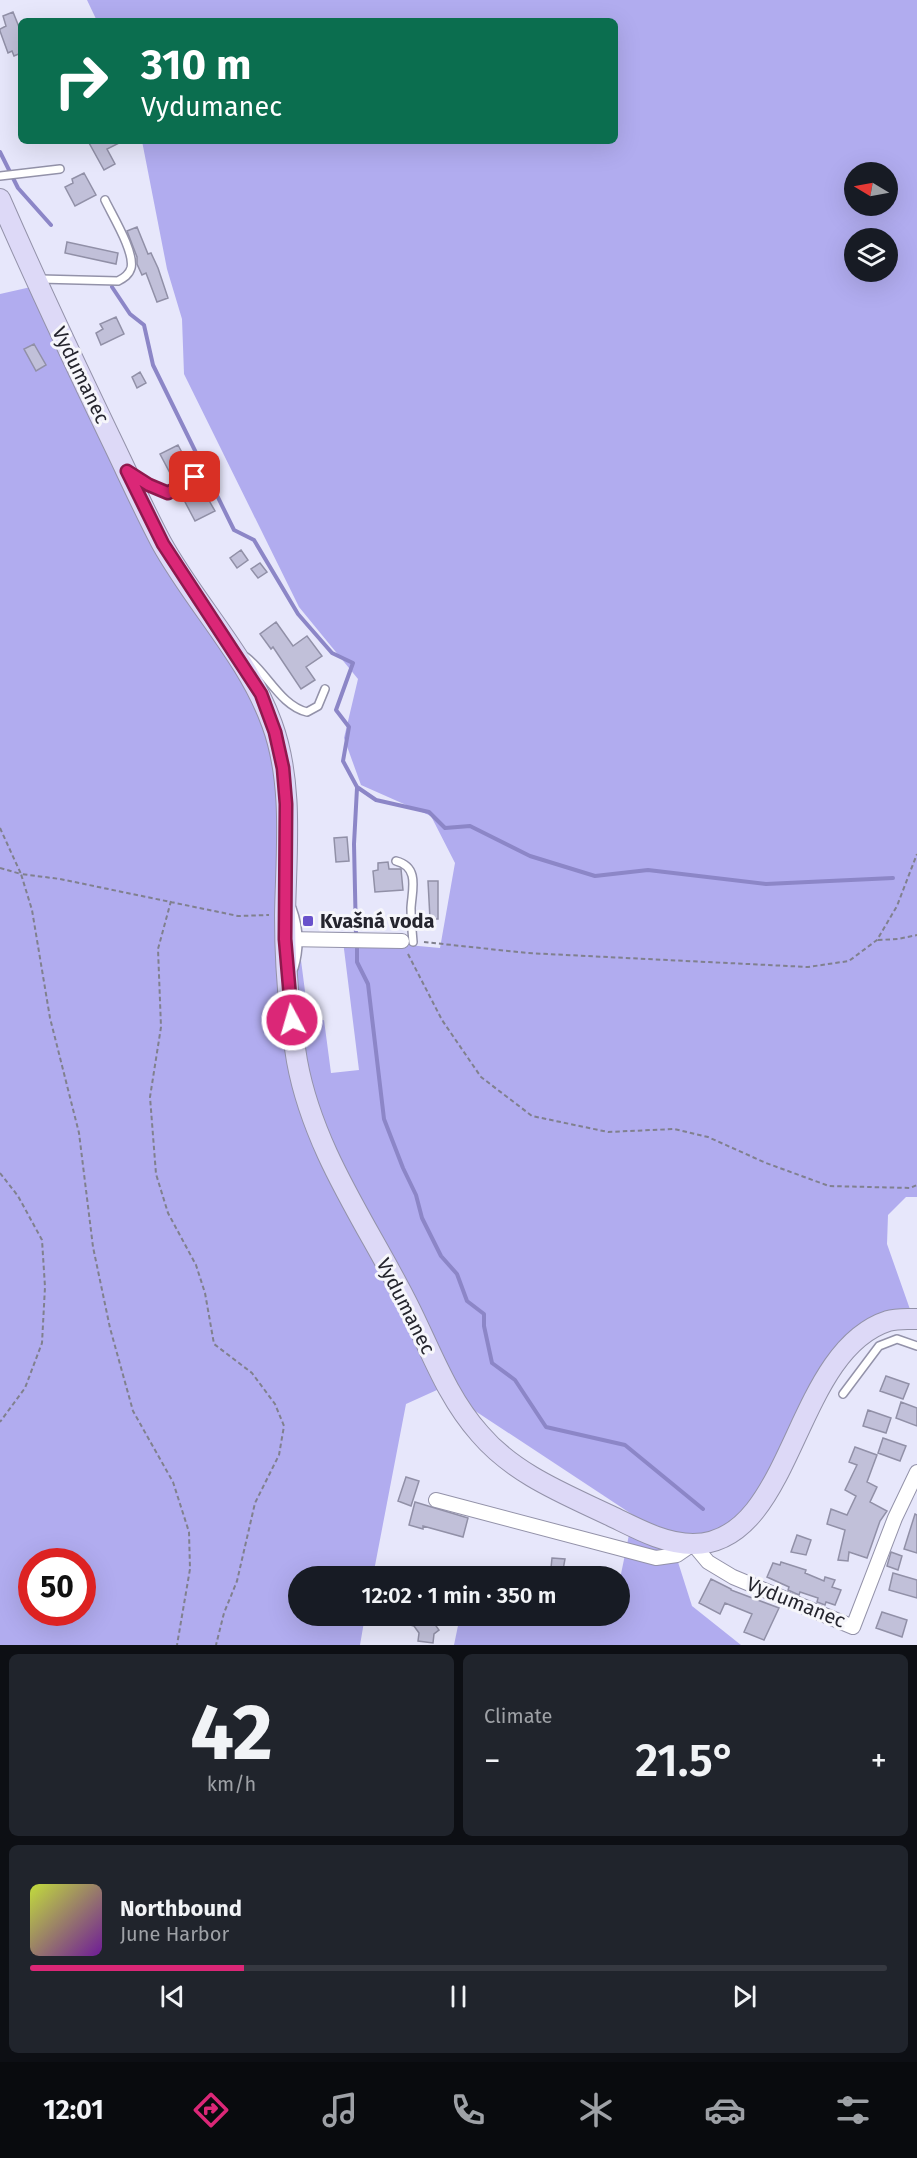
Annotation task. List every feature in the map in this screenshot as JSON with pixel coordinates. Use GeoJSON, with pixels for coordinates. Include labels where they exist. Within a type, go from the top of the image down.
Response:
{"type":"FeatureCollection","features":[{"type":"Feature","properties":{"kind":"main road","name":"Vydumanec"},"geometry":{"type":"LineString","coordinates":[[0,199],[6,229],[35,278],[163,544],[261,694],[275,732],[283,768],[286,804],[285,915],[291,939],[288,984],[299,1068],[307,1106],[321,1142],[404,1298],[442,1378],[462,1412],[484,1439],[512,1463],[542,1483],[647,1533],[693,1544],[716,1540],[734,1532],[748,1520],[764,1498],[815,1397],[840,1356],[864,1333],[891,1320],[917,1318]]}},
{"type":"Feature","properties":{"kind":"street"},"geometry":{"type":"LineString","coordinates":[[291,939],[407,941]]}},
{"type":"Feature","properties":{"kind":"street","name":"Vydumanec"},"geometry":{"type":"LineString","coordinates":[[436,1500],[657,1558],[677,1556],[693,1544],[708,1562],[733,1577],[852,1627],[895,1518],[917,1472]]}},
{"type":"Feature","properties":{"kind":"lane"},"geometry":{"type":"LineString","coordinates":[[1,176],[60,169]]}},
{"type":"Feature","properties":{"kind":"lane"},"geometry":{"type":"LineString","coordinates":[[35,278],[118,281],[126,277],[131,267],[130,255],[105,200]]}},
{"type":"Feature","properties":{"kind":"lane"},"geometry":{"type":"LineString","coordinates":[[127,471],[149,485],[168,493],[195,477]]}},
{"type":"Feature","properties":{"kind":"lane","name":"Vydumanec"},"geometry":{"type":"LineString","coordinates":[[227,643],[250,661],[290,704],[299,710],[308,712],[318,706],[325,689]]}},
{"type":"Feature","properties":{"kind":"lane"},"geometry":{"type":"LineString","coordinates":[[396,861],[408,867],[413,874],[407,941]]}},
{"type":"Feature","properties":{"kind":"lane"},"geometry":{"type":"LineString","coordinates":[[286,890],[297,923],[291,939]]}},
{"type":"Feature","properties":{"kind":"lane"},"geometry":{"type":"LineString","coordinates":[[843,1394],[879,1346],[897,1339],[917,1346]]}},
{"type":"Feature","properties":{"kind":"path"},"geometry":{"type":"LineString","coordinates":[[0,828],[21,874],[32,910],[50,1018],[80,1133],[93,1246],[110,1328],[133,1411],[173,1482],[189,1532],[190,1569],[177,1645]]}},
{"type":"Feature","properties":{"kind":"path"},"geometry":{"type":"LineString","coordinates":[[917,854],[897,906],[877,940],[849,961],[808,967],[527,953],[436,942],[407,941],[442,1020],[481,1077],[532,1116],[608,1132],[674,1129],[696,1134],[829,1186],[910,1188],[917,1185]]}},
{"type":"Feature","properties":{"kind":"path"},"geometry":{"type":"LineString","coordinates":[[0,868],[238,916],[285,915]]}},
{"type":"Feature","properties":{"kind":"path"},"geometry":{"type":"LineString","coordinates":[[171,901],[158,950],[161,1028],[150,1097],[156,1174],[168,1214],[196,1265],[205,1293],[214,1344],[252,1372],[274,1404],[284,1426],[279,1455],[255,1503],[237,1581],[224,1613],[216,1645]]}},
{"type":"Feature","properties":{"kind":"path"},"geometry":{"type":"LineString","coordinates":[[877,940],[917,935]]}},
{"type":"Feature","properties":{"kind":"path"},"geometry":{"type":"LineString","coordinates":[[0,1173],[18,1196],[42,1240],[45,1287],[42,1343],[25,1388],[0,1422]]}},
{"type":"Feature","properties":{"kind":"shaded area"},"geometry":{"type":"Polygon","coordinates":[[[87,0],[917,0],[917,1197],[906,1197],[888,1215],[887,1244],[912,1315],[845,1349],[767,1493],[717,1537],[670,1537],[692,1606],[741,1645],[454,1645],[458,1626],[630,1626],[630,1566],[623,1566],[633,1515],[454,1397],[448,1385],[406,1404],[375,1566],[288,1566],[288,1626],[363,1626],[360,1645],[0,1645],[0,294],[31,287],[38,308],[136,495],[274,728],[289,934],[440,948],[455,863],[431,816],[361,785],[344,738],[358,679],[299,607],[184,374],[182,319],[167,269],[143,144],[618,144],[618,18],[96,18],[87,0]],[[343,941],[299,945],[309,1022],[324,1020],[331,1073],[359,1070],[343,941]]]}},
{"type":"Feature","properties":{"kind":"building"},"geometry":{"type":"Polygon","coordinates":[[[13,12],[18,24],[18,54],[14,56],[12,51],[8,53],[0,31],[6,26],[3,16],[13,12]]]}},
{"type":"Feature","properties":{"kind":"building"},"geometry":{"type":"Polygon","coordinates":[[[90,144],[117,144],[107,149],[115,164],[104,170],[90,144]]]}},
{"type":"Feature","properties":{"kind":"building"},"geometry":{"type":"Polygon","coordinates":[[[84,173],[96,195],[75,206],[65,187],[73,183],[72,179],[84,173]]]}},
{"type":"Feature","properties":{"kind":"building"},"geometry":{"type":"Polygon","coordinates":[[[137,227],[148,254],[151,253],[158,268],[168,298],[157,302],[146,273],[142,275],[137,264],[137,257],[127,231],[137,227]]]}},
{"type":"Feature","properties":{"kind":"building"},"geometry":{"type":"Polygon","coordinates":[[[67,242],[118,253],[116,264],[65,253],[67,242]]]}},
{"type":"Feature","properties":{"kind":"building"},"geometry":{"type":"Polygon","coordinates":[[[116,317],[124,334],[101,345],[96,333],[103,329],[100,324],[116,317]]]}},
{"type":"Feature","properties":{"kind":"building"},"geometry":{"type":"Polygon","coordinates":[[[34,344],[46,365],[36,371],[24,349],[34,344]]]}},
{"type":"Feature","properties":{"kind":"building"},"geometry":{"type":"Polygon","coordinates":[[[140,372],[146,383],[137,388],[132,377],[140,372]]]}},
{"type":"Feature","properties":{"kind":"building"},"geometry":{"type":"Polygon","coordinates":[[[178,445],[188,464],[170,473],[160,454],[178,445]]]}},
{"type":"Feature","properties":{"kind":"building"},"geometry":{"type":"Polygon","coordinates":[[[203,490],[215,511],[195,521],[184,500],[203,490]]]}},
{"type":"Feature","properties":{"kind":"building"},"geometry":{"type":"Polygon","coordinates":[[[241,550],[248,560],[237,568],[230,558],[241,550]]]}},
{"type":"Feature","properties":{"kind":"building"},"geometry":{"type":"Polygon","coordinates":[[[260,563],[267,572],[258,578],[251,569],[260,563]]]}},
{"type":"Feature","properties":{"kind":"building"},"geometry":{"type":"Polygon","coordinates":[[[276,622],[293,646],[307,636],[322,656],[306,667],[315,680],[301,689],[273,647],[271,649],[260,634],[276,622]]]}},
{"type":"Feature","properties":{"kind":"building"},"geometry":{"type":"Polygon","coordinates":[[[347,837],[349,861],[336,862],[334,838],[347,837]]]}},
{"type":"Feature","properties":{"kind":"building"},"geometry":{"type":"Polygon","coordinates":[[[388,862],[389,869],[401,869],[403,890],[375,892],[373,871],[378,870],[378,863],[388,862]]]}},
{"type":"Feature","properties":{"kind":"building"},"geometry":{"type":"Polygon","coordinates":[[[428,881],[438,881],[438,919],[430,919],[428,881]]]}},
{"type":"Feature","properties":{"kind":"building"},"geometry":{"type":"Polygon","coordinates":[[[886,1376],[909,1384],[903,1399],[880,1391],[886,1376]]]}},
{"type":"Feature","properties":{"kind":"building"},"geometry":{"type":"Polygon","coordinates":[[[901,1402],[917,1408],[917,1426],[896,1418],[901,1402]]]}},
{"type":"Feature","properties":{"kind":"building"},"geometry":{"type":"Polygon","coordinates":[[[868,1410],[891,1418],[886,1433],[863,1426],[868,1410]]]}},
{"type":"Feature","properties":{"kind":"building"},"geometry":{"type":"Polygon","coordinates":[[[883,1438],[906,1446],[900,1461],[878,1453],[883,1438]]]}},
{"type":"Feature","properties":{"kind":"building"},"geometry":{"type":"Polygon","coordinates":[[[855,1447],[877,1455],[867,1482],[877,1487],[870,1502],[887,1511],[880,1521],[867,1558],[849,1552],[848,1561],[838,1560],[845,1530],[827,1524],[831,1509],[847,1515],[856,1496],[845,1490],[857,1465],[849,1462],[855,1447]]]}},
{"type":"Feature","properties":{"kind":"building"},"geometry":{"type":"Polygon","coordinates":[[[406,1477],[419,1481],[411,1506],[398,1501],[406,1477]]]}},
{"type":"Feature","properties":{"kind":"building"},"geometry":{"type":"Polygon","coordinates":[[[415,1502],[468,1518],[463,1537],[423,1526],[423,1529],[409,1525],[415,1502]]]}},
{"type":"Feature","properties":{"kind":"building"},"geometry":{"type":"Polygon","coordinates":[[[915,1514],[917,1515],[917,1553],[904,1549],[915,1514]]]}},
{"type":"Feature","properties":{"kind":"building"},"geometry":{"type":"Polygon","coordinates":[[[797,1535],[811,1540],[806,1555],[791,1552],[797,1535]]]}},
{"type":"Feature","properties":{"kind":"building"},"geometry":{"type":"Polygon","coordinates":[[[891,1552],[902,1556],[898,1570],[887,1566],[891,1552]]]}},
{"type":"Feature","properties":{"kind":"building"},"geometry":{"type":"Polygon","coordinates":[[[552,1558],[565,1559],[564,1566],[551,1566],[552,1558]]]}},
{"type":"Feature","properties":{"kind":"building"},"geometry":{"type":"Polygon","coordinates":[[[781,1562],[806,1570],[805,1573],[824,1581],[825,1577],[835,1580],[832,1587],[841,1590],[835,1605],[826,1602],[825,1605],[817,1602],[818,1598],[800,1592],[799,1595],[788,1590],[789,1587],[767,1577],[773,1563],[780,1565],[781,1562]]]}},
{"type":"Feature","properties":{"kind":"building"},"geometry":{"type":"Polygon","coordinates":[[[893,1573],[917,1580],[917,1598],[889,1590],[893,1573]]]}},
{"type":"Feature","properties":{"kind":"building"},"geometry":{"type":"Polygon","coordinates":[[[711,1579],[731,1590],[779,1608],[764,1640],[744,1632],[752,1614],[725,1603],[720,1614],[699,1603],[711,1579]]]}},
{"type":"Feature","properties":{"kind":"building"},"geometry":{"type":"Polygon","coordinates":[[[882,1612],[907,1620],[902,1637],[876,1628],[882,1612]]]}},
{"type":"Feature","properties":{"kind":"building"},"geometry":{"type":"Polygon","coordinates":[[[414,1626],[436,1626],[439,1630],[434,1634],[433,1643],[418,1641],[419,1633],[414,1626]]]}},
{"type":"Feature","properties":{"kind":"waterway","name":"Vydumanec"},"geometry":{"type":"LineString","coordinates":[[0,152],[18,188],[51,225]]}},
{"type":"Feature","properties":{"kind":"waterway","name":"Vydumanec"},"geometry":{"type":"LineString","coordinates":[[112,287],[130,314],[144,325],[153,365],[234,530],[254,540],[298,614],[332,653],[353,663],[336,710],[349,727],[343,761],[357,787],[376,800],[429,812],[445,828],[470,826],[530,856],[595,876],[648,870],[766,884],[893,878]]}},
{"type":"Feature","properties":{"kind":"waterway"},"geometry":{"type":"LineString","coordinates":[[356,936],[354,844],[357,788]]}},
{"type":"Feature","properties":{"kind":"waterway"},"geometry":{"type":"LineString","coordinates":[[357,943],[357,962],[368,984],[384,1119],[416,1195],[422,1218],[441,1256],[457,1274],[467,1301],[484,1314],[484,1326],[492,1363],[515,1380],[546,1427],[625,1445],[703,1509]]}},
{"type":"Feature","properties":{"kind":"place","name":"Kvašná voda"},"geometry":{"type":"Point","coordinates":[308,921]}},
{"type":"Feature","properties":{"kind":"route"},"geometry":{"type":"LineString","coordinates":[[195,477],[168,493],[149,485],[127,471],[163,544],[261,694],[275,732],[283,768],[286,804],[285,939],[292,1020]]}}]}
